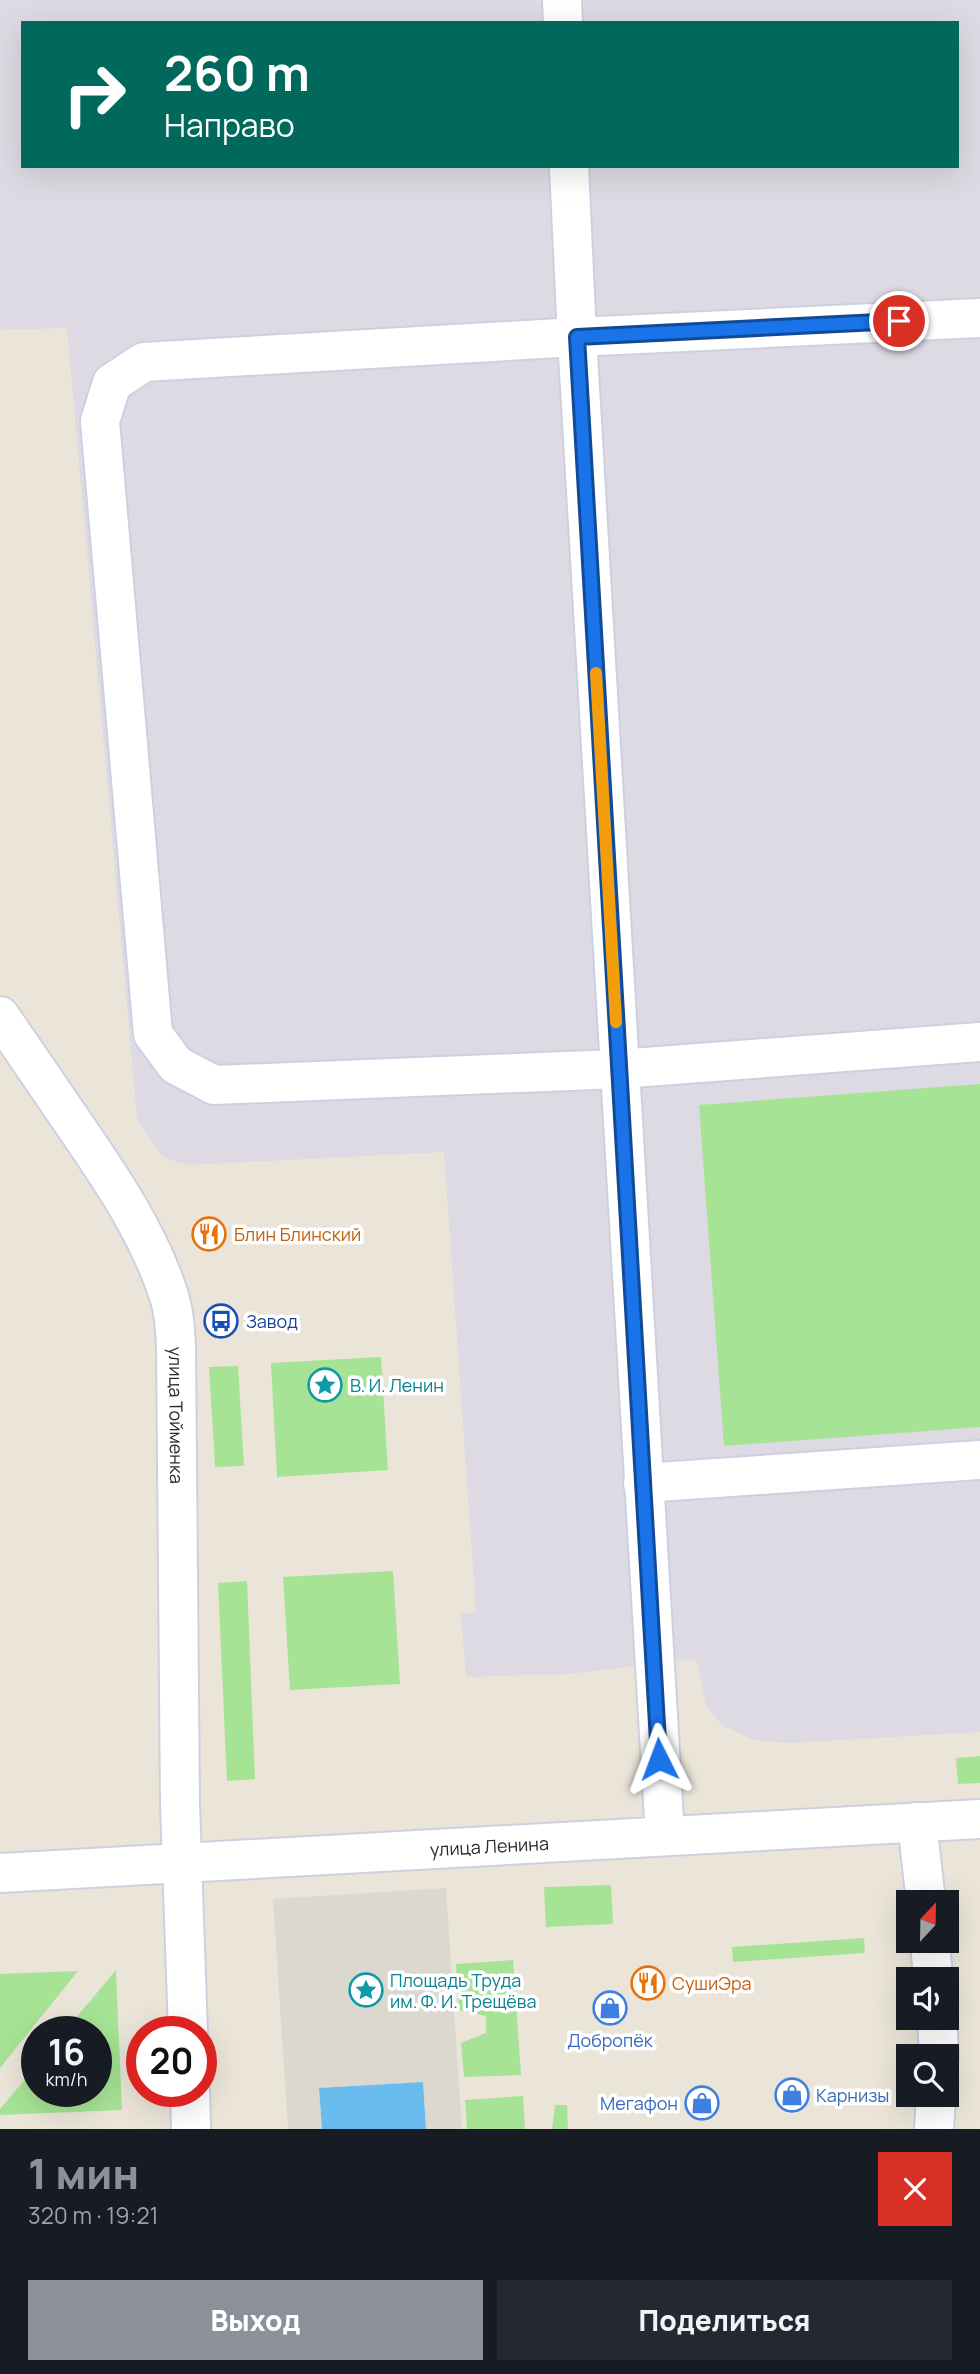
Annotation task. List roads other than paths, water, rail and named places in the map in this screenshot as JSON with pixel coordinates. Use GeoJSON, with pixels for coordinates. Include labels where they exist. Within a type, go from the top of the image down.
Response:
{"type":"FeatureCollection","features":[{"type":"Feature","properties":{"kind":"street"},"geometry":{"type":"LineString","coordinates":[[562,0],[563,21]]}},
{"type":"Feature","properties":{"kind":"street"},"geometry":{"type":"LineString","coordinates":[[569,168],[665,1836]]}},
{"type":"Feature","properties":{"kind":"street"},"geometry":{"type":"LineString","coordinates":[[980,318],[577,337],[144,362],[112,383],[100,421],[153,1034],[176,1065],[214,1086],[619,1069],[980,1042]]}},
{"type":"Feature","properties":{"kind":"street","name":"улица Тойменка"},"geometry":{"type":"LineString","coordinates":[[0,1016],[128,1209],[150,1250],[168,1294],[174,1320],[181,1862],[187,2016]]}},
{"type":"Feature","properties":{"kind":"street"},"geometry":{"type":"LineString","coordinates":[[643,1483],[980,1460]]}},
{"type":"Feature","properties":{"kind":"street","name":"улица Ленина"},"geometry":{"type":"LineString","coordinates":[[0,1873],[980,1819]]}},
{"type":"Feature","properties":{"kind":"street"},"geometry":{"type":"LineString","coordinates":[[917,1822],[925,1890]]}},
{"type":"Feature","properties":{"kind":"street"},"geometry":{"type":"LineString","coordinates":[[190,2107],[191,2129]]}},
{"type":"Feature","properties":{"kind":"street"},"geometry":{"type":"LineString","coordinates":[[934,2129],[935,2107]]}},
{"type":"Feature","properties":{"kind":"water"},"geometry":{"type":"Polygon","coordinates":[[[423,2082],[426,2129],[322,2129],[319,2088],[423,2082]]]}},
{"type":"Feature","properties":{"kind":"place","name":"Блин Блинский"},"geometry":{"type":"Point","coordinates":[209,1234]}},
{"type":"Feature","properties":{"kind":"place","name":"Завод"},"geometry":{"type":"Point","coordinates":[221,1321]}},
{"type":"Feature","properties":{"kind":"place","name":"В. И. Ленин"},"geometry":{"type":"Point","coordinates":[325,1385]}},
{"type":"Feature","properties":{"kind":"place","name":"СушиЭра"},"geometry":{"type":"Point","coordinates":[648,1983]}},
{"type":"Feature","properties":{"kind":"place","name":"Площадь Труда им. Ф. И. Трещёва"},"geometry":{"type":"Point","coordinates":[366,1990]}},
{"type":"Feature","properties":{"kind":"place","name":"Добропёк"},"geometry":{"type":"Point","coordinates":[610,2008]}},
{"type":"Feature","properties":{"kind":"place","name":"Карнизы"},"geometry":{"type":"Point","coordinates":[792,2095]}},
{"type":"Feature","properties":{"kind":"place","name":"Мегафон"},"geometry":{"type":"Point","coordinates":[702,2103]}}]}
